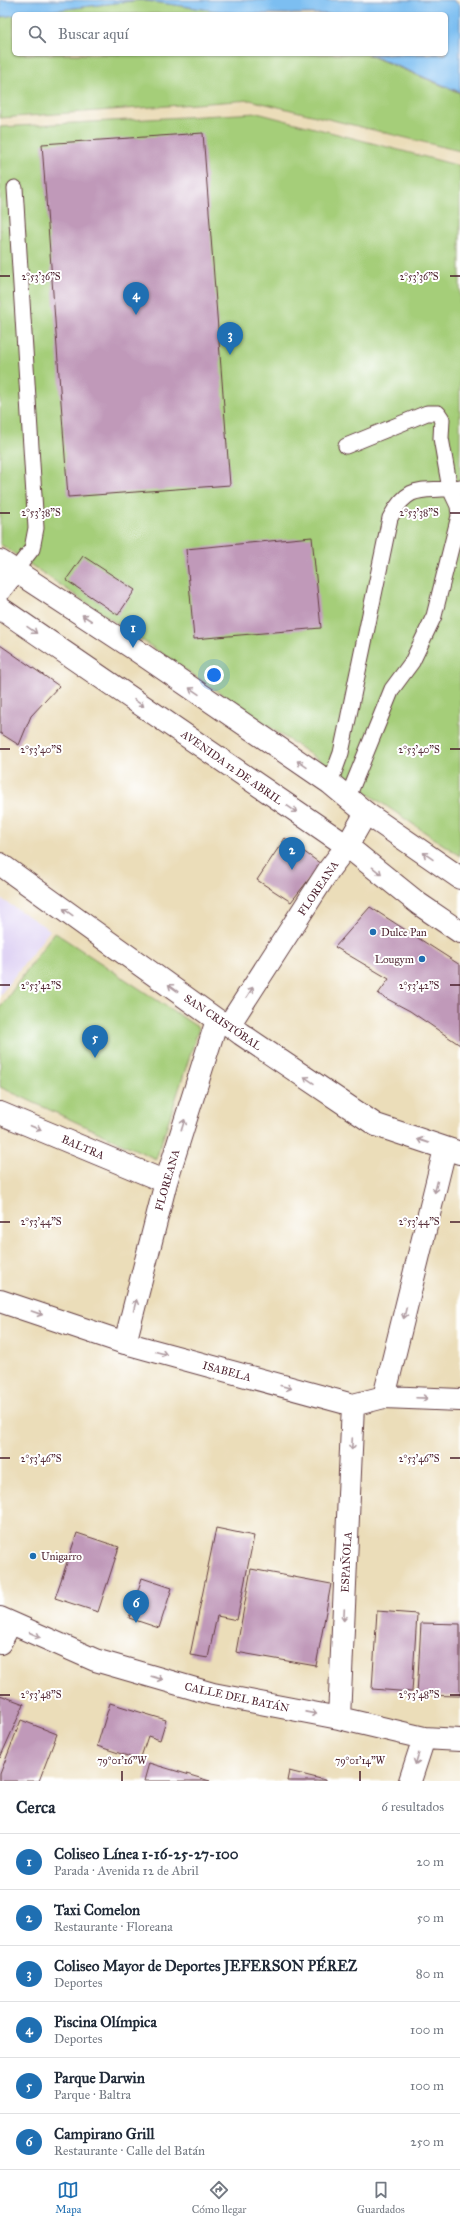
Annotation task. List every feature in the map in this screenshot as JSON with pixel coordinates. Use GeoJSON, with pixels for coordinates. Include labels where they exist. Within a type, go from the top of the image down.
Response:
{"type":"FeatureCollection","features":[{"type":"Feature","properties":{"kind":"street"},"geometry":{"type":"LineString","coordinates":[[0,590],[8,566],[330,783],[366,813],[460,878]]}},
{"type":"Feature","properties":{"kind":"street","name":"AVENIDA 12 DE ABRIL"},"geometry":{"type":"LineString","coordinates":[[0,608],[347,846],[418,904],[460,932]]}},
{"type":"Feature","properties":{"kind":"street","name":"FLOREANA"},"geometry":{"type":"LineString","coordinates":[[125,1343],[166,1182],[223,1022],[330,868],[347,846],[366,813]]}},
{"type":"Feature","properties":{"kind":"street","name":"SAN CRISTÓBAL"},"geometry":{"type":"LineString","coordinates":[[0,864],[240,1034],[376,1125],[453,1151]]}},
{"type":"Feature","properties":{"kind":"street","name":"BALTRA"},"geometry":{"type":"LineString","coordinates":[[0,1113],[166,1182]]}},
{"type":"Feature","properties":{"kind":"street"},"geometry":{"type":"LineString","coordinates":[[384,1397],[453,1151]]}},
{"type":"Feature","properties":{"kind":"street","name":"ISABELA"},"geometry":{"type":"LineString","coordinates":[[0,1301],[125,1343],[354,1405]]}},
{"type":"Feature","properties":{"kind":"street"},"geometry":{"type":"LineString","coordinates":[[354,1405],[384,1397],[460,1400]]}},
{"type":"Feature","properties":{"kind":"street","name":"ESPAÑOLA"},"geometry":{"type":"LineString","coordinates":[[339,1718],[354,1405]]}},
{"type":"Feature","properties":{"kind":"street"},"geometry":{"type":"LineString","coordinates":[[0,1643],[5,1621]]}},
{"type":"Feature","properties":{"kind":"street","name":"CALLE DEL BATÁN"},"geometry":{"type":"LineString","coordinates":[[5,1621],[95,1660],[213,1694],[339,1718],[424,1738],[460,1740]]}},
{"type":"Feature","properties":{"kind":"street"},"geometry":{"type":"LineString","coordinates":[[410,1781],[424,1738]]}},
{"type":"Feature","properties":{"kind":"lane"},"geometry":{"type":"LineString","coordinates":[[8,566],[32,549],[36,528],[15,188]]}},
{"type":"Feature","properties":{"kind":"lane"},"geometry":{"type":"LineString","coordinates":[[346,446],[427,413],[438,413],[442,419],[441,438],[455,488],[459,516],[434,616],[412,662],[392,689],[348,797]]}},
{"type":"Feature","properties":{"kind":"lane"},"geometry":{"type":"LineString","coordinates":[[330,783],[342,753],[390,518],[399,502],[412,493],[422,490],[455,488]]}},
{"type":"Feature","properties":{"kind":"shaded area"},"geometry":{"type":"Polygon","coordinates":[[[0,898],[50,930],[0,995],[0,898]]]}},
{"type":"Feature","properties":{"kind":"green space"},"geometry":{"type":"Polygon","coordinates":[[[140,0],[224,12],[41,12],[140,0]]]}},
{"type":"Feature","properties":{"kind":"green space"},"geometry":{"type":"Polygon","coordinates":[[[12,15],[12,56],[371,56],[460,93],[460,151],[250,100],[0,118],[0,17],[12,15]]]}},
{"type":"Feature","properties":{"kind":"green space"},"geometry":{"type":"Polygon","coordinates":[[[257,113],[460,166],[460,856],[0,544],[0,127],[257,113]]]}},
{"type":"Feature","properties":{"kind":"green space"},"geometry":{"type":"Polygon","coordinates":[[[54,932],[199,1028],[156,1159],[0,1087],[0,1008],[54,932]]]}},
{"type":"Feature","properties":{"kind":"water"},"geometry":{"type":"Polygon","coordinates":[[[0,0],[140,0],[41,12],[12,12],[12,16],[0,17],[0,0]]]}},
{"type":"Feature","properties":{"kind":"water"},"geometry":{"type":"Polygon","coordinates":[[[140,0],[453,0],[460,5],[460,92],[373,56],[448,56],[448,12],[224,12],[140,0]]]}},
{"type":"Feature","properties":{"kind":"building"},"geometry":{"type":"Polygon","coordinates":[[[203,133],[230,485],[68,497],[42,144],[203,133]]]}},
{"type":"Feature","properties":{"kind":"building"},"geometry":{"type":"Polygon","coordinates":[[[312,537],[321,628],[194,639],[186,549],[312,537]]]}},
{"type":"Feature","properties":{"kind":"building"},"geometry":{"type":"Polygon","coordinates":[[[83,556],[135,590],[118,615],[66,580],[83,556]]]}},
{"type":"Feature","properties":{"kind":"building"},"geometry":{"type":"Polygon","coordinates":[[[0,645],[59,686],[31,716],[19,745],[0,733],[0,645]]]}},
{"type":"Feature","properties":{"kind":"building"},"geometry":{"type":"Polygon","coordinates":[[[285,838],[321,864],[291,902],[257,880],[285,838]]]}},
{"type":"Feature","properties":{"kind":"building"},"geometry":{"type":"Polygon","coordinates":[[[370,907],[460,965],[460,1045],[410,1011],[378,994],[389,979],[335,947],[370,907]]]}},
{"type":"Feature","properties":{"kind":"building"},"geometry":{"type":"Polygon","coordinates":[[[216,1528],[254,1536],[237,1620],[217,1616],[208,1658],[190,1655],[216,1528]]]}},
{"type":"Feature","properties":{"kind":"building"},"geometry":{"type":"Polygon","coordinates":[[[77,1533],[119,1547],[98,1612],[55,1598],[77,1533]]]}},
{"type":"Feature","properties":{"kind":"building"},"geometry":{"type":"Polygon","coordinates":[[[251,1569],[331,1584],[316,1666],[236,1652],[251,1569]]]}},
{"type":"Feature","properties":{"kind":"building"},"geometry":{"type":"Polygon","coordinates":[[[142,1578],[172,1588],[159,1628],[129,1618],[142,1578]]]}},
{"type":"Feature","properties":{"kind":"building"},"geometry":{"type":"Polygon","coordinates":[[[377,1611],[417,1614],[412,1692],[372,1689],[377,1611]]]}},
{"type":"Feature","properties":{"kind":"building"},"geometry":{"type":"Polygon","coordinates":[[[421,1623],[460,1624],[460,1696],[417,1695],[421,1623]]]}},
{"type":"Feature","properties":{"kind":"building"},"geometry":{"type":"Polygon","coordinates":[[[0,1695],[24,1704],[0,1758],[0,1695]]]}},
{"type":"Feature","properties":{"kind":"building"},"geometry":{"type":"Polygon","coordinates":[[[110,1703],[166,1720],[160,1740],[148,1736],[140,1760],[97,1746],[110,1703]]]}},
{"type":"Feature","properties":{"kind":"building"},"geometry":{"type":"Polygon","coordinates":[[[21,1720],[57,1734],[39,1781],[0,1781],[0,1774],[21,1720]]]}},
{"type":"Feature","properties":{"kind":"building"},"geometry":{"type":"Polygon","coordinates":[[[149,1763],[210,1781],[144,1781],[149,1763]]]}},
{"type":"Feature","properties":{"kind":"building"},"geometry":{"type":"Polygon","coordinates":[[[289,1771],[325,1780],[325,1781],[287,1781],[289,1771]]]}},
{"type":"Feature","properties":{"kind":"place","name":"Piscina Olímpica"},"geometry":{"type":"Point","coordinates":[136,315]}},
{"type":"Feature","properties":{"kind":"place","name":"Coliseo Mayor de Deportes JEFERSON PÉREZ"},"geometry":{"type":"Point","coordinates":[230,355]}},
{"type":"Feature","properties":{"kind":"place","name":"Coliseo Línea 1-16-25-27-100"},"geometry":{"type":"Point","coordinates":[133,648]}},
{"type":"Feature","properties":{"kind":"place","name":"Taxi Comelon"},"geometry":{"type":"Point","coordinates":[292,870]}},
{"type":"Feature","properties":{"kind":"place","name":"Dulce Pan"},"geometry":{"type":"Point","coordinates":[373,932]}},
{"type":"Feature","properties":{"kind":"place","name":"Lougym"},"geometry":{"type":"Point","coordinates":[422,959]}},
{"type":"Feature","properties":{"kind":"place","name":"Parque Darwin"},"geometry":{"type":"Point","coordinates":[95,1058]}},
{"type":"Feature","properties":{"kind":"place","name":"Unigarro"},"geometry":{"type":"Point","coordinates":[33,1556]}},
{"type":"Feature","properties":{"kind":"place","name":"Campirano Grill"},"geometry":{"type":"Point","coordinates":[136,1623]}}]}
